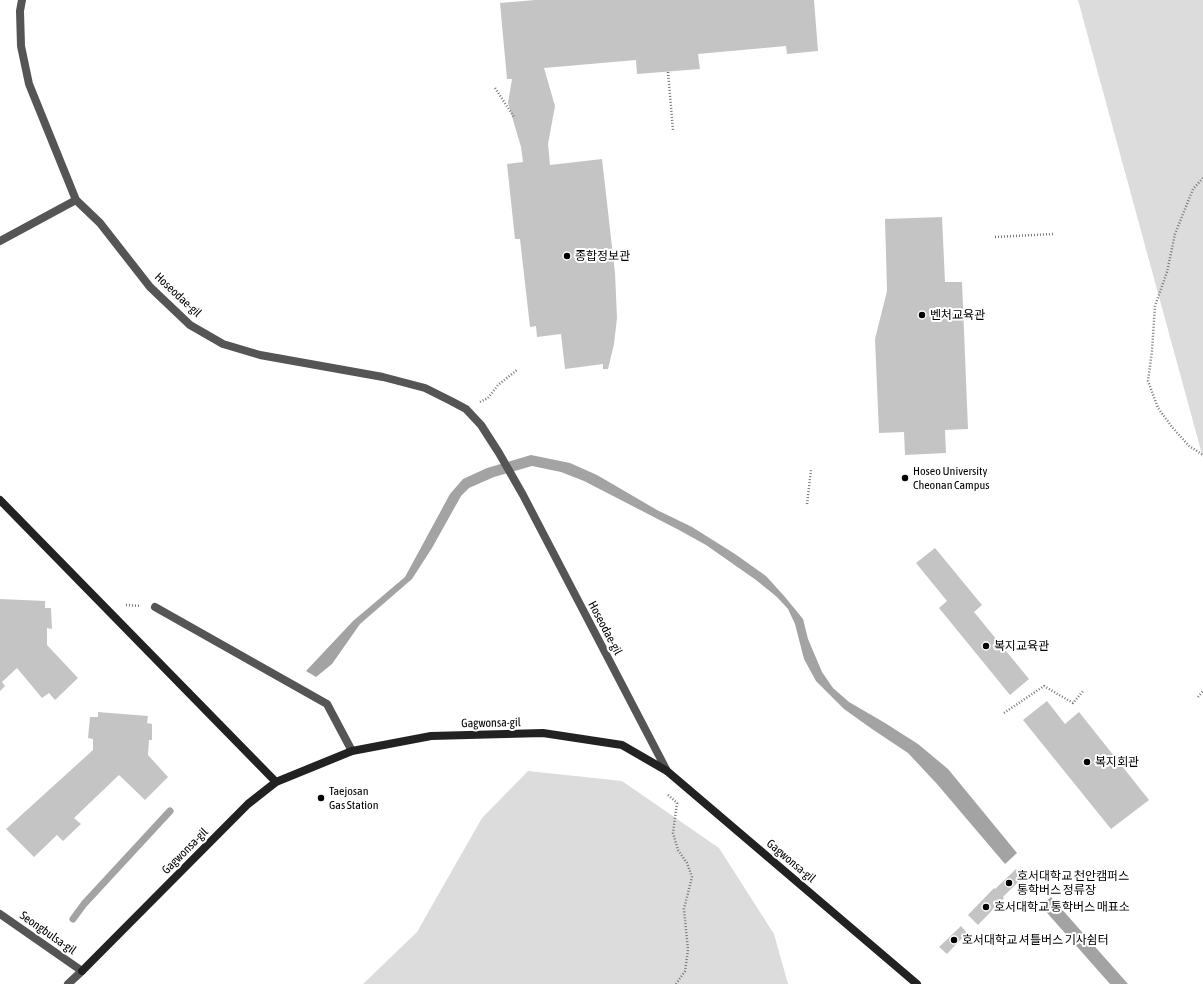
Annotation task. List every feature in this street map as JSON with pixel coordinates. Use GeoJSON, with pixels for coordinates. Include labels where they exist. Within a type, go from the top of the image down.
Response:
{"type":"FeatureCollection","features":[{"type":"Feature","properties":{"kind":"street","name":"Hoseodae-gil"},"geometry":{"type":"LineString","coordinates":[[22,0],[20,11],[21,46],[29,84],[76,200],[100,223],[150,287],[190,325],[223,344],[260,355],[383,377],[425,388],[466,409],[481,425],[523,495],[667,771]]}},
{"type":"Feature","properties":{"kind":"street"},"geometry":{"type":"LineString","coordinates":[[0,242],[76,200]]}},
{"type":"Feature","properties":{"kind":"street"},"geometry":{"type":"LineString","coordinates":[[0,500],[276,782]]}},
{"type":"Feature","properties":{"kind":"street"},"geometry":{"type":"LineString","coordinates":[[155,607],[327,704],[352,751]]}},
{"type":"Feature","properties":{"kind":"street","name":"Gagwonsa-gil"},"geometry":{"type":"LineString","coordinates":[[68,984],[248,804],[276,782],[352,751],[431,736],[543,733],[622,745],[667,771],[917,984]]}},
{"type":"Feature","properties":{"kind":"street","name":"Seongbulsa-gil"},"geometry":{"type":"LineString","coordinates":[[0,914],[82,971]]}},
{"type":"Feature","properties":{"kind":"path"},"geometry":{"type":"LineString","coordinates":[[668,72],[673,130]]}},
{"type":"Feature","properties":{"kind":"path"},"geometry":{"type":"LineString","coordinates":[[496,88],[514,117]]}},
{"type":"Feature","properties":{"kind":"path"},"geometry":{"type":"LineString","coordinates":[[1203,178],[1193,189],[1175,234],[1168,272],[1155,306],[1148,381],[1158,408],[1172,427],[1189,446],[1203,455]]}},
{"type":"Feature","properties":{"kind":"path"},"geometry":{"type":"LineString","coordinates":[[995,237],[1052,234]]}},
{"type":"Feature","properties":{"kind":"path"},"geometry":{"type":"LineString","coordinates":[[466,409],[488,398],[498,385],[517,370]]}},
{"type":"Feature","properties":{"kind":"path"},"geometry":{"type":"LineString","coordinates":[[807,504],[811,470]]}},
{"type":"Feature","properties":{"kind":"path"},"geometry":{"type":"LineString","coordinates":[[101,603],[155,607]]}},
{"type":"Feature","properties":{"kind":"path"},"geometry":{"type":"LineString","coordinates":[[1004,713],[1044,686],[1073,703],[1084,690]]}},
{"type":"Feature","properties":{"kind":"path"},"geometry":{"type":"LineString","coordinates":[[1198,697],[1203,691]]}},
{"type":"Feature","properties":{"kind":"path"},"geometry":{"type":"LineString","coordinates":[[667,794],[676,803],[673,833],[678,850],[692,877],[684,908],[688,950],[686,971],[676,984]]}},
{"type":"Feature","properties":{"kind":"shaded area"},"geometry":{"type":"Polygon","coordinates":[[[1078,0],[1203,0],[1203,458],[1078,0]]]}},
{"type":"Feature","properties":{"kind":"shaded area"},"geometry":{"type":"Polygon","coordinates":[[[531,455],[570,463],[597,475],[657,510],[692,527],[735,554],[766,576],[803,619],[808,639],[822,672],[833,688],[849,702],[918,744],[948,769],[1017,853],[1005,864],[937,784],[908,753],[844,709],[816,681],[804,659],[795,624],[788,609],[777,597],[756,580],[706,545],[584,481],[561,472],[532,466],[494,477],[469,488],[461,496],[432,548],[412,579],[360,624],[332,664],[316,677],[306,671],[353,621],[405,577],[450,494],[463,479],[487,468],[531,455]]]}},
{"type":"Feature","properties":{"kind":"shaded area"},"geometry":{"type":"Polygon","coordinates":[[[528,771],[622,781],[719,848],[774,934],[788,984],[363,984],[417,932],[482,818],[528,771]]]}},
{"type":"Feature","properties":{"kind":"shaded area"},"geometry":{"type":"Polygon","coordinates":[[[1051,897],[1128,984],[1110,984],[1041,906],[1051,897]]]}},
{"type":"Feature","properties":{"kind":"building"},"geometry":{"type":"Polygon","coordinates":[[[535,0],[814,0],[818,51],[787,54],[786,46],[698,54],[700,69],[637,74],[636,60],[544,68],[555,106],[548,144],[550,165],[602,159],[615,273],[617,318],[614,344],[608,369],[603,369],[603,364],[565,369],[561,334],[537,337],[536,326],[530,327],[520,239],[515,239],[507,164],[523,162],[521,147],[508,103],[512,79],[507,79],[500,3],[535,0]]]}},
{"type":"Feature","properties":{"kind":"building","name":"벤처교육관"},"geometry":{"type":"Polygon","coordinates":[[[942,217],[945,282],[962,282],[968,429],[945,430],[946,453],[905,455],[904,432],[879,433],[875,339],[887,291],[885,219],[942,217]]]}},
{"type":"Feature","properties":{"kind":"building","name":"복지교육관"},"geometry":{"type":"Polygon","coordinates":[[[935,548],[982,605],[974,612],[1029,679],[1010,695],[939,608],[947,601],[916,563],[935,548]]]}},
{"type":"Feature","properties":{"kind":"building"},"geometry":{"type":"Polygon","coordinates":[[[0,599],[45,601],[45,608],[51,608],[52,629],[47,628],[47,645],[78,678],[55,700],[49,693],[42,698],[17,668],[2,682],[5,686],[0,691],[0,599]]]}},
{"type":"Feature","properties":{"kind":"building","name":"복지회관"},"geometry":{"type":"Polygon","coordinates":[[[1047,701],[1065,724],[1079,712],[1149,800],[1111,829],[1023,720],[1047,701]]]}},
{"type":"Feature","properties":{"kind":"building"},"geometry":{"type":"Polygon","coordinates":[[[98,712],[148,716],[147,723],[152,724],[152,740],[149,740],[148,755],[168,777],[145,800],[119,775],[74,818],[81,824],[63,841],[57,835],[34,857],[6,829],[93,750],[93,739],[88,738],[90,717],[98,717],[98,712]]]}},
{"type":"Feature","properties":{"kind":"building","name":"호서대학교 통학버스 매표소"},"geometry":{"type":"Polygon","coordinates":[[[1016,869],[1023,877],[978,925],[968,915],[994,888],[995,889],[1016,869]]]}},
{"type":"Feature","properties":{"kind":"building","name":"호서대학교 셔틀버스 기사쉼터"},"geometry":{"type":"Polygon","coordinates":[[[961,926],[967,933],[947,954],[939,947],[961,926]]]}},
{"type":"Feature","properties":{"kind":"waterway"},"geometry":{"type":"LineString","coordinates":[[73,919],[84,904],[170,811]]}},
{"type":"Feature","properties":{"kind":"place","name":"종합정보관"},"geometry":{"type":"Point","coordinates":[567,256]}},
{"type":"Feature","properties":{"kind":"place","name":"벤처교육관"},"geometry":{"type":"Point","coordinates":[922,315]}},
{"type":"Feature","properties":{"kind":"place","name":"Hoseo University Cheonan Campus"},"geometry":{"type":"Point","coordinates":[905,478]}},
{"type":"Feature","properties":{"kind":"place","name":"복지교육관"},"geometry":{"type":"Point","coordinates":[986,646]}},
{"type":"Feature","properties":{"kind":"place","name":"복지회관"},"geometry":{"type":"Point","coordinates":[1087,762]}},
{"type":"Feature","properties":{"kind":"place","name":"Taejosan Gas Station"},"geometry":{"type":"Point","coordinates":[321,798]}},
{"type":"Feature","properties":{"kind":"place","name":"호서대학교 천안캠퍼스 통학버스 정류장"},"geometry":{"type":"Point","coordinates":[1009,883]}},
{"type":"Feature","properties":{"kind":"place","name":"호서대학교 통학버스 매표소"},"geometry":{"type":"Point","coordinates":[986,907]}},
{"type":"Feature","properties":{"kind":"place","name":"호서대학교 셔틀버스 기사쉼터"},"geometry":{"type":"Point","coordinates":[954,940]}}]}
